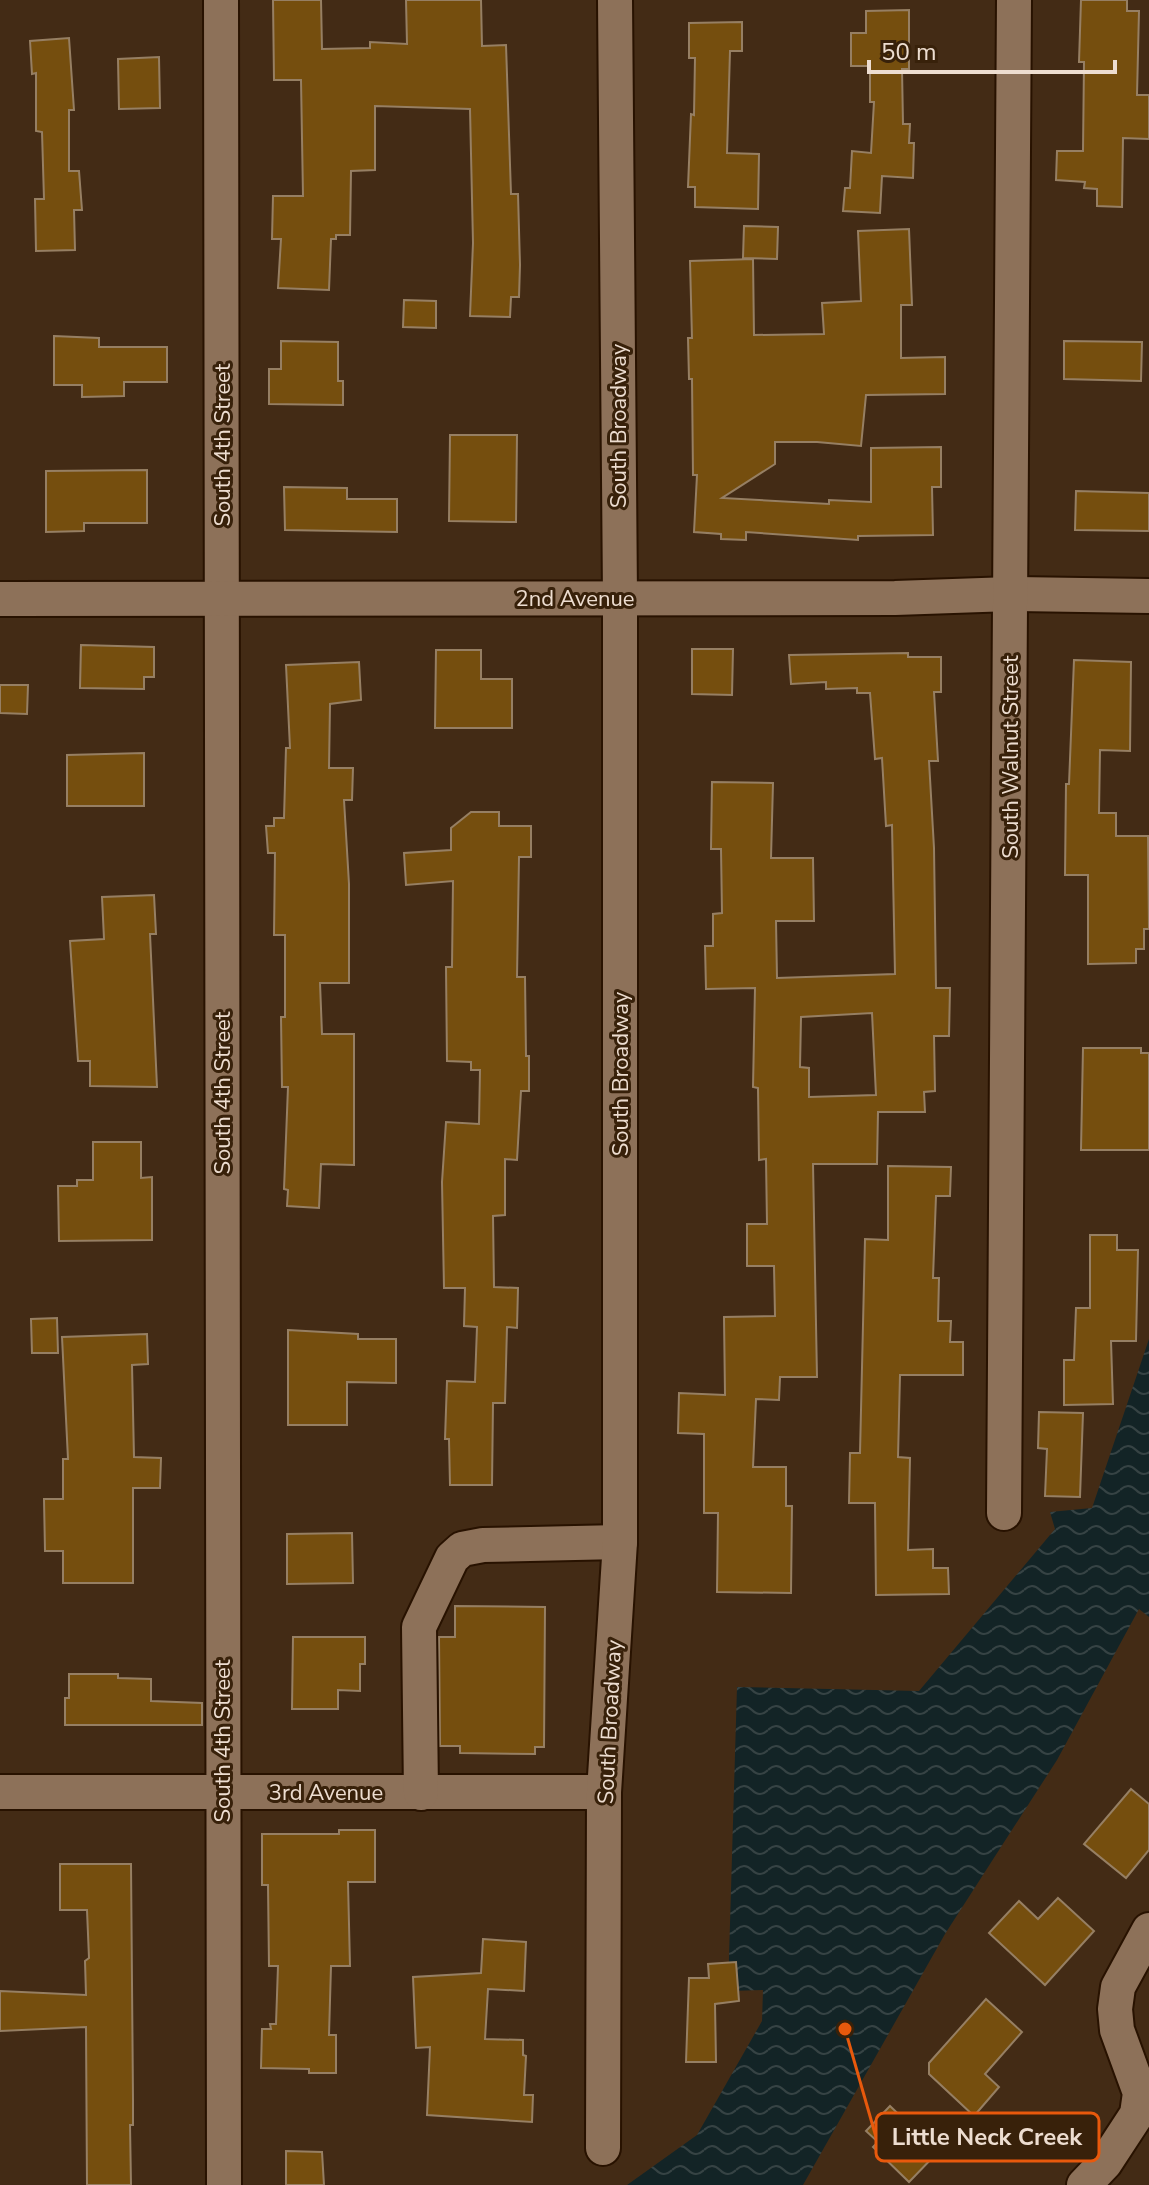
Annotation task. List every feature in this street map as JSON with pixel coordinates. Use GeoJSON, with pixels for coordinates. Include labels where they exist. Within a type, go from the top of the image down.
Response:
{"type":"FeatureCollection","features":[{"type":"Feature","properties":{"kind":"street","name":"South 4th Street"},"geometry":{"type":"LineString","coordinates":[[221,0],[224,2185]]}},
{"type":"Feature","properties":{"kind":"street","name":"South Broadway"},"geometry":{"type":"LineString","coordinates":[[603,2148],[604,1792],[620,1542],[620,597],[615,0]]}},
{"type":"Feature","properties":{"kind":"street","name":"South Walnut Street"},"geometry":{"type":"LineString","coordinates":[[1004,1513],[1014,0]]}},
{"type":"Feature","properties":{"kind":"street","name":"2nd Avenue"},"geometry":{"type":"LineString","coordinates":[[0,599],[1149,596]]}},
{"type":"Feature","properties":{"kind":"street"},"geometry":{"type":"LineString","coordinates":[[421,1793],[419,1627],[452,1558],[462,1549],[483,1545],[620,1542]]}},
{"type":"Feature","properties":{"kind":"street","name":"3rd Avenue"},"geometry":{"type":"LineString","coordinates":[[0,1792],[604,1792]]}},
{"type":"Feature","properties":{"kind":"street"},"geometry":{"type":"LineString","coordinates":[[1084,2185],[1112,2153],[1137,2114],[1140,2093],[1117,2030],[1115,2009],[1118,1987],[1149,1930]]}},
{"type":"Feature","properties":{"kind":"water"},"geometry":{"type":"Polygon","coordinates":[[[1149,1339],[1149,1617],[1139,1609],[1057,1760],[945,1934],[803,2185],[627,2185],[697,2135],[762,2021],[763,1990],[728,1991],[737,1687],[919,1691],[1055,1529],[1050,1512],[1092,1508],[1149,1339]]]}},
{"type":"Feature","properties":{"kind":"building"},"geometry":{"type":"Polygon","coordinates":[[[273,0],[321,0],[322,49],[370,48],[370,42],[407,44],[406,0],[481,0],[482,46],[506,45],[511,194],[518,194],[520,265],[519,297],[511,297],[510,317],[470,316],[473,243],[470,109],[375,106],[375,170],[351,171],[350,235],[336,235],[336,239],[331,239],[329,290],[278,288],[281,239],[272,239],[273,196],[303,196],[301,80],[274,80],[273,0]]]}},
{"type":"Feature","properties":{"kind":"building"},"geometry":{"type":"Polygon","coordinates":[[[1081,0],[1127,0],[1127,11],[1139,11],[1137,95],[1149,95],[1149,139],[1123,138],[1122,207],[1097,206],[1097,189],[1084,188],[1085,182],[1056,180],[1057,151],[1083,151],[1084,62],[1079,62],[1081,0]]]}},
{"type":"Feature","properties":{"kind":"building"},"geometry":{"type":"Polygon","coordinates":[[[909,10],[909,69],[902,69],[903,124],[910,124],[909,143],[914,143],[913,178],[882,176],[880,213],[843,211],[845,188],[850,188],[852,151],[871,153],[874,102],[870,102],[870,66],[851,66],[851,33],[866,33],[866,11],[909,10]]]}},
{"type":"Feature","properties":{"kind":"building"},"geometry":{"type":"Polygon","coordinates":[[[742,22],[742,51],[730,51],[727,153],[759,154],[758,209],[695,207],[695,187],[688,187],[695,58],[689,58],[689,23],[742,22]]]}},
{"type":"Feature","properties":{"kind":"building"},"geometry":{"type":"Polygon","coordinates":[[[69,38],[74,110],[69,110],[69,171],[79,171],[82,210],[74,210],[75,250],[36,251],[35,199],[44,199],[42,132],[36,131],[36,73],[32,74],[30,41],[69,38]]]}},
{"type":"Feature","properties":{"kind":"building"},"geometry":{"type":"Polygon","coordinates":[[[159,57],[160,108],[119,109],[118,59],[159,57]]]}},
{"type":"Feature","properties":{"kind":"building"},"geometry":{"type":"Polygon","coordinates":[[[744,226],[778,227],[777,259],[743,258],[744,226]]]}},
{"type":"Feature","properties":{"kind":"building"},"geometry":{"type":"Polygon","coordinates":[[[909,229],[912,305],[901,305],[901,358],[945,357],[945,394],[866,395],[861,446],[775,442],[775,464],[722,498],[829,504],[829,500],[871,502],[871,448],[941,447],[941,487],[932,487],[933,535],[858,536],[858,540],[746,532],[746,540],[721,539],[721,534],[694,532],[697,475],[693,475],[692,379],[689,379],[688,338],[692,338],[690,261],[753,259],[754,335],[824,334],[822,303],[861,301],[858,231],[909,229]]]}},
{"type":"Feature","properties":{"kind":"building"},"geometry":{"type":"Polygon","coordinates":[[[404,300],[436,301],[436,328],[403,327],[404,300]]]}},
{"type":"Feature","properties":{"kind":"building"},"geometry":{"type":"Polygon","coordinates":[[[54,336],[99,338],[99,347],[167,347],[167,382],[124,382],[124,396],[82,397],[82,385],[54,385],[54,336]]]}},
{"type":"Feature","properties":{"kind":"building"},"geometry":{"type":"Polygon","coordinates":[[[281,341],[338,342],[338,381],[343,381],[343,405],[269,404],[269,369],[281,369],[281,341]]]}},
{"type":"Feature","properties":{"kind":"building"},"geometry":{"type":"Polygon","coordinates":[[[1064,341],[1142,342],[1141,381],[1064,379],[1064,341]]]}},
{"type":"Feature","properties":{"kind":"building"},"geometry":{"type":"Polygon","coordinates":[[[450,435],[517,435],[516,522],[449,521],[450,435]]]}},
{"type":"Feature","properties":{"kind":"building"},"geometry":{"type":"Polygon","coordinates":[[[147,470],[147,523],[84,523],[84,531],[46,532],[46,471],[147,470]]]}},
{"type":"Feature","properties":{"kind":"building"},"geometry":{"type":"Polygon","coordinates":[[[284,487],[347,488],[347,499],[397,499],[397,532],[285,530],[284,487]]]}},
{"type":"Feature","properties":{"kind":"building"},"geometry":{"type":"Polygon","coordinates":[[[1076,491],[1149,493],[1149,531],[1075,530],[1076,491]]]}},
{"type":"Feature","properties":{"kind":"building"},"geometry":{"type":"Polygon","coordinates":[[[81,645],[154,647],[154,677],[144,677],[144,689],[80,688],[81,645]]]}},
{"type":"Feature","properties":{"kind":"building"},"geometry":{"type":"Polygon","coordinates":[[[692,649],[733,649],[732,695],[692,694],[692,649]]]}},
{"type":"Feature","properties":{"kind":"building"},"geometry":{"type":"Polygon","coordinates":[[[436,650],[481,650],[481,679],[512,679],[512,728],[435,728],[436,650]]]}},
{"type":"Feature","properties":{"kind":"building"},"geometry":{"type":"Polygon","coordinates":[[[908,653],[908,657],[941,657],[941,692],[934,692],[938,761],[929,761],[936,988],[950,988],[949,1036],[934,1036],[935,1091],[924,1092],[925,1112],[878,1112],[877,1164],[813,1164],[817,1377],[780,1377],[779,1400],[756,1399],[753,1467],[786,1467],[786,1506],[792,1506],[791,1593],[717,1592],[718,1513],[704,1513],[704,1434],[678,1433],[679,1393],[725,1395],[724,1317],[775,1316],[774,1266],[747,1266],[747,1224],[767,1224],[766,1159],[759,1160],[758,1088],[753,1087],[755,988],[706,989],[705,946],[713,946],[713,914],[722,913],[721,849],[711,849],[712,782],[773,783],[771,858],[813,858],[814,921],[776,921],[777,978],[895,974],[892,825],[886,826],[882,758],[875,759],[870,693],[857,693],[857,688],[826,689],[826,682],[791,684],[789,655],[908,653]],[[872,1013],[801,1017],[800,1067],[809,1068],[809,1097],[876,1095],[872,1013]]]}},
{"type":"Feature","properties":{"kind":"building"},"geometry":{"type":"Polygon","coordinates":[[[1074,660],[1131,662],[1130,751],[1100,750],[1099,813],[1116,813],[1116,836],[1148,836],[1149,929],[1144,929],[1144,949],[1136,949],[1136,963],[1088,964],[1088,875],[1065,875],[1066,784],[1069,784],[1074,660]]]}},
{"type":"Feature","properties":{"kind":"building"},"geometry":{"type":"Polygon","coordinates":[[[359,662],[361,700],[330,704],[329,768],[353,768],[352,800],[344,800],[349,884],[349,983],[320,983],[322,1034],[354,1034],[354,1165],[321,1164],[319,1208],[287,1206],[288,1190],[284,1189],[288,1087],[282,1087],[281,1017],[285,1017],[285,935],[274,935],[275,853],[268,853],[266,826],[274,826],[274,818],[284,818],[286,748],[290,748],[286,665],[359,662]]]}},
{"type":"Feature","properties":{"kind":"building"},"geometry":{"type":"Polygon","coordinates":[[[0,685],[28,685],[27,714],[0,713],[0,685]]]}},
{"type":"Feature","properties":{"kind":"building"},"geometry":{"type":"Polygon","coordinates":[[[144,753],[144,806],[67,806],[67,755],[144,753]]]}},
{"type":"Feature","properties":{"kind":"building"},"geometry":{"type":"Polygon","coordinates":[[[471,812],[499,812],[499,826],[531,826],[531,857],[519,857],[517,977],[525,977],[529,1091],[521,1091],[517,1160],[505,1159],[505,1215],[493,1216],[494,1287],[518,1288],[517,1328],[507,1327],[505,1403],[493,1403],[492,1485],[450,1485],[449,1439],[445,1439],[447,1381],[475,1382],[477,1327],[464,1326],[465,1288],[444,1288],[442,1182],[446,1122],[479,1124],[480,1070],[471,1070],[471,1062],[447,1061],[446,967],[452,967],[453,881],[406,885],[404,853],[451,850],[451,828],[471,812]]]}},
{"type":"Feature","properties":{"kind":"building"},"geometry":{"type":"Polygon","coordinates":[[[154,895],[156,934],[150,934],[157,1087],[90,1086],[90,1061],[78,1061],[70,941],[104,939],[102,897],[154,895]]]}},
{"type":"Feature","properties":{"kind":"building"},"geometry":{"type":"Polygon","coordinates":[[[1083,1048],[1141,1048],[1141,1053],[1149,1053],[1149,1150],[1081,1150],[1083,1048]]]}},
{"type":"Feature","properties":{"kind":"building"},"geometry":{"type":"Polygon","coordinates":[[[93,1142],[141,1142],[141,1178],[152,1177],[152,1240],[59,1241],[58,1186],[77,1186],[77,1180],[93,1180],[93,1142]]]}},
{"type":"Feature","properties":{"kind":"building"},"geometry":{"type":"Polygon","coordinates":[[[888,1166],[951,1167],[950,1196],[936,1196],[933,1278],[939,1278],[938,1321],[951,1321],[950,1342],[963,1342],[963,1375],[900,1375],[898,1457],[910,1458],[908,1550],[933,1549],[933,1568],[948,1568],[949,1594],[876,1595],[875,1503],[849,1503],[850,1453],[860,1453],[865,1239],[888,1240],[888,1166]]]}},
{"type":"Feature","properties":{"kind":"building"},"geometry":{"type":"Polygon","coordinates":[[[1090,1235],[1117,1235],[1117,1250],[1138,1250],[1136,1341],[1111,1341],[1113,1404],[1064,1405],[1064,1360],[1074,1360],[1076,1308],[1090,1308],[1090,1235]]]}},
{"type":"Feature","properties":{"kind":"building"},"geometry":{"type":"Polygon","coordinates":[[[57,1318],[58,1353],[32,1353],[31,1319],[57,1318]]]}},
{"type":"Feature","properties":{"kind":"building"},"geometry":{"type":"Polygon","coordinates":[[[288,1330],[358,1334],[358,1339],[396,1339],[396,1383],[347,1382],[347,1425],[288,1425],[288,1330]]]}},
{"type":"Feature","properties":{"kind":"building"},"geometry":{"type":"Polygon","coordinates":[[[147,1334],[148,1364],[132,1365],[134,1457],[161,1458],[160,1488],[133,1488],[133,1583],[63,1583],[63,1551],[45,1551],[44,1499],[63,1499],[63,1459],[68,1459],[62,1337],[147,1334]]]}},
{"type":"Feature","properties":{"kind":"building"},"geometry":{"type":"Polygon","coordinates":[[[1039,1412],[1083,1413],[1080,1497],[1045,1496],[1047,1449],[1038,1448],[1039,1412]]]}},
{"type":"Feature","properties":{"kind":"building"},"geometry":{"type":"Polygon","coordinates":[[[352,1533],[353,1583],[287,1584],[287,1534],[352,1533]]]}},
{"type":"Feature","properties":{"kind":"building"},"geometry":{"type":"Polygon","coordinates":[[[455,1606],[545,1607],[544,1747],[535,1747],[535,1754],[460,1753],[460,1746],[440,1746],[439,1637],[455,1637],[455,1606]]]}},
{"type":"Feature","properties":{"kind":"building"},"geometry":{"type":"Polygon","coordinates":[[[293,1637],[365,1637],[365,1664],[360,1664],[360,1691],[338,1690],[338,1709],[292,1709],[293,1637]]]}},
{"type":"Feature","properties":{"kind":"building"},"geometry":{"type":"Polygon","coordinates":[[[69,1674],[118,1674],[118,1678],[151,1679],[151,1701],[202,1703],[202,1725],[65,1725],[69,1674]]]}},
{"type":"Feature","properties":{"kind":"building"},"geometry":{"type":"Polygon","coordinates":[[[1131,1789],[1149,1804],[1149,1850],[1126,1878],[1084,1844],[1131,1789]]]}},
{"type":"Feature","properties":{"kind":"building"},"geometry":{"type":"Polygon","coordinates":[[[339,1830],[375,1830],[375,1882],[348,1882],[350,1966],[331,1966],[329,2035],[336,2035],[336,2073],[261,2068],[262,2029],[271,2029],[270,2024],[276,2024],[278,1966],[269,1966],[268,1885],[262,1885],[262,1834],[339,1834],[339,1830]]]}},
{"type":"Feature","properties":{"kind":"building"},"geometry":{"type":"Polygon","coordinates":[[[60,1864],[131,1864],[131,2185],[87,2185],[86,2027],[0,2031],[0,1991],[86,1995],[85,1961],[89,1958],[87,1910],[60,1910],[60,1864]]]}},
{"type":"Feature","properties":{"kind":"building"},"geometry":{"type":"Polygon","coordinates":[[[1058,1898],[1094,1931],[1045,1985],[989,1933],[1019,1901],[1038,1919],[1058,1898]]]}},
{"type":"Feature","properties":{"kind":"building"},"geometry":{"type":"Polygon","coordinates":[[[483,1939],[526,1942],[524,1991],[488,1989],[485,2039],[523,2040],[523,2055],[526,2056],[524,2095],[533,2095],[532,2122],[427,2115],[430,2047],[416,2048],[413,1977],[481,1973],[483,1939]]]}},
{"type":"Feature","properties":{"kind":"building"},"geometry":{"type":"Polygon","coordinates":[[[736,1962],[739,2001],[715,2004],[716,2062],[686,2062],[689,1978],[709,1978],[708,1964],[736,1962]]]}},
{"type":"Feature","properties":{"kind":"building"},"geometry":{"type":"Polygon","coordinates":[[[986,1999],[1022,2032],[985,2074],[999,2087],[974,2116],[929,2074],[929,2063],[986,1999]]]}},
{"type":"Feature","properties":{"kind":"building"},"geometry":{"type":"Polygon","coordinates":[[[890,2106],[938,2152],[909,2182],[873,2147],[878,2142],[866,2131],[890,2106]]]}},
{"type":"Feature","properties":{"kind":"building"},"geometry":{"type":"Polygon","coordinates":[[[286,2151],[322,2152],[324,2185],[286,2185],[286,2151]]]}},
{"type":"Feature","properties":{"kind":"place","name":"Little Neck Creek"},"geometry":{"type":"Point","coordinates":[845,2029]}}]}
